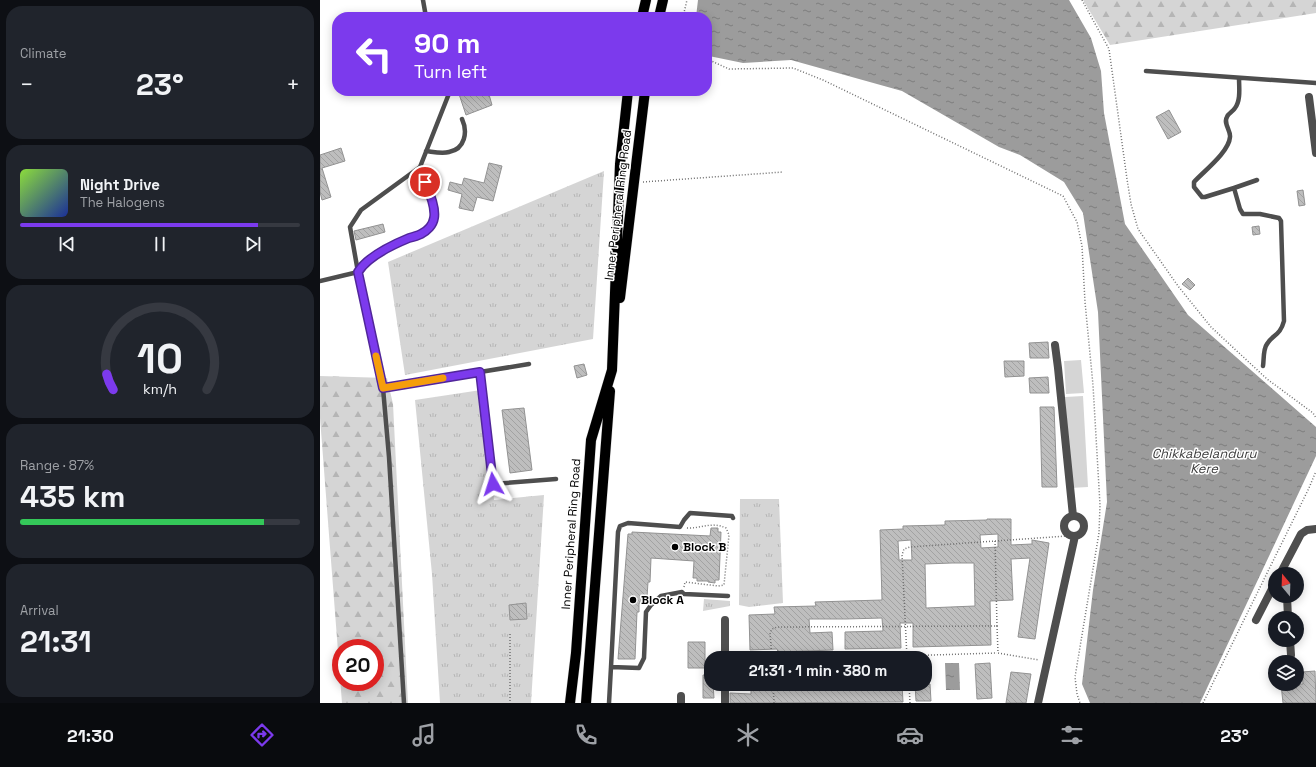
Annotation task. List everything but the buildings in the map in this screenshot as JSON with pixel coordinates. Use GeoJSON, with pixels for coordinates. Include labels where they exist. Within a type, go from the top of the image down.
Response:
{"type":"FeatureCollection","features":[{"type":"Feature","properties":{"kind":"main road"},"geometry":{"type":"LineString","coordinates":[[643,12],[646,0]]}},
{"type":"Feature","properties":{"kind":"main road"},"geometry":{"type":"LineString","coordinates":[[660,12],[662,0]]}},
{"type":"Feature","properties":{"kind":"main road","name":"Inner Peripheral Ring Road"},"geometry":{"type":"LineString","coordinates":[[586,703],[612,370],[620,164],[627,96]]}},
{"type":"Feature","properties":{"kind":"main road","name":"Inner Peripheral Ring Road"},"geometry":{"type":"LineString","coordinates":[[570,703],[576,653],[591,440],[612,370],[644,96]]}},
{"type":"Feature","properties":{"kind":"street"},"geometry":{"type":"LineString","coordinates":[[1309,97],[1316,153]]}},
{"type":"Feature","properties":{"kind":"street"},"geometry":{"type":"LineString","coordinates":[[1055,345],[1073,516]]}},
{"type":"Feature","properties":{"kind":"street"},"geometry":{"type":"LineString","coordinates":[[1072,536],[1082,532],[1083,523],[1081,520],[1073,516]]}},
{"type":"Feature","properties":{"kind":"street"},"geometry":{"type":"LineString","coordinates":[[1072,536],[1065,531],[1064,525],[1067,519],[1073,516]]}},
{"type":"Feature","properties":{"kind":"street"},"geometry":{"type":"LineString","coordinates":[[1286,567],[1301,534],[1307,530],[1316,529]]}},
{"type":"Feature","properties":{"kind":"street"},"geometry":{"type":"LineString","coordinates":[[1038,703],[1072,536]]}},
{"type":"Feature","properties":{"kind":"street"},"geometry":{"type":"LineString","coordinates":[[1256,620],[1268,597]]}},
{"type":"Feature","properties":{"kind":"street"},"geometry":{"type":"LineString","coordinates":[[725,620],[725,651]]}},
{"type":"Feature","properties":{"kind":"street"},"geometry":{"type":"LineString","coordinates":[[1290,647],[1291,655]]}},
{"type":"Feature","properties":{"kind":"street"},"geometry":{"type":"LineString","coordinates":[[725,691],[725,703]]}},
{"type":"Feature","properties":{"kind":"lane"},"geometry":{"type":"LineString","coordinates":[[423,0],[425,12]]}},
{"type":"Feature","properties":{"kind":"lane"},"geometry":{"type":"LineString","coordinates":[[1146,71],[1316,83]]}},
{"type":"Feature","properties":{"kind":"lane"},"geometry":{"type":"LineString","coordinates":[[1239,78],[1237,104],[1235,109],[1227,116],[1226,121],[1230,135],[1230,142],[1226,150],[1194,182],[1194,186],[1202,197],[1205,197],[1257,180]]}},
{"type":"Feature","properties":{"kind":"lane"},"geometry":{"type":"LineString","coordinates":[[404,703],[390,457],[383,388],[350,227],[361,210],[420,167],[448,96]]}},
{"type":"Feature","properties":{"kind":"lane"},"geometry":{"type":"LineString","coordinates":[[426,150],[448,153],[457,150],[463,142],[465,134],[462,119]]}},
{"type":"Feature","properties":{"kind":"lane"},"geometry":{"type":"LineString","coordinates":[[320,281],[358,272],[361,267],[371,259],[388,248],[409,238],[422,234],[430,227],[435,216],[431,196],[420,167]]}},
{"type":"Feature","properties":{"kind":"lane"},"geometry":{"type":"LineString","coordinates":[[1234,188],[1243,214],[1260,214],[1279,218],[1281,221],[1284,321],[1282,330],[1268,342],[1266,346],[1263,366]]}},
{"type":"Feature","properties":{"kind":"lane"},"geometry":{"type":"LineString","coordinates":[[383,388],[529,364]]}},
{"type":"Feature","properties":{"kind":"lane"},"geometry":{"type":"LineString","coordinates":[[480,372],[493,484],[556,479]]}},
{"type":"Feature","properties":{"kind":"lane"},"geometry":{"type":"LineString","coordinates":[[609,703],[618,532],[620,526],[628,523],[680,527],[690,513],[732,516],[733,518]]}},
{"type":"Feature","properties":{"kind":"lane"},"geometry":{"type":"LineString","coordinates":[[611,667],[639,668],[644,658],[646,612],[651,604],[661,596],[682,592],[684,594],[728,596]]}},
{"type":"Feature","properties":{"kind":"path"},"geometry":{"type":"LineString","coordinates":[[684,12],[687,0]]}},
{"type":"Feature","properties":{"kind":"path"},"geometry":{"type":"LineString","coordinates":[[1082,0],[1110,49],[1128,185],[1138,230],[1178,286],[1211,327],[1267,379],[1313,413],[1316,418]]}},
{"type":"Feature","properties":{"kind":"path"},"geometry":{"type":"LineString","coordinates":[[712,61],[729,69],[793,68],[830,83],[1063,196],[1077,222],[1082,246],[1084,302],[1093,384],[1100,505],[1099,533],[1075,677],[1077,694],[1080,703]]}},
{"type":"Feature","properties":{"kind":"path"},"geometry":{"type":"LineString","coordinates":[[634,183],[783,172]]}},
{"type":"Feature","properties":{"kind":"path"},"geometry":{"type":"LineString","coordinates":[[1203,703],[1316,471]]}},
{"type":"Feature","properties":{"kind":"path"},"geometry":{"type":"LineString","coordinates":[[680,527],[691,528],[708,524],[721,526],[726,528],[729,535],[724,585],[718,586],[685,582],[682,592]]}},
{"type":"Feature","properties":{"kind":"path"},"geometry":{"type":"LineString","coordinates":[[907,651],[902,555],[904,549],[910,547],[1072,536]]}},
{"type":"Feature","properties":{"kind":"path"},"geometry":{"type":"LineString","coordinates":[[996,541],[998,654]]}},
{"type":"Feature","properties":{"kind":"path"},"geometry":{"type":"LineString","coordinates":[[771,651],[770,633],[777,627],[997,626]]}},
{"type":"Feature","properties":{"kind":"path"},"geometry":{"type":"LineString","coordinates":[[510,634],[510,703]]}},
{"type":"Feature","properties":{"kind":"path"},"geometry":{"type":"LineString","coordinates":[[932,657],[998,654],[1047,662]]}},
{"type":"Feature","properties":{"kind":"path"},"geometry":{"type":"LineString","coordinates":[[773,691],[774,703]]}},
{"type":"Feature","properties":{"kind":"path"},"geometry":{"type":"LineString","coordinates":[[909,691],[910,703]]}},
{"type":"Feature","properties":{"kind":"green space"},"geometry":{"type":"Polygon","coordinates":[[[1083,0],[1316,0],[1316,13],[1110,45],[1083,0]]]}},
{"type":"Feature","properties":{"kind":"green space"},"geometry":{"type":"Polygon","coordinates":[[[604,171],[593,339],[405,375],[388,262],[604,171]]]}},
{"type":"Feature","properties":{"kind":"green space"},"geometry":{"type":"Polygon","coordinates":[[[1081,360],[1084,393],[1066,394],[1064,361],[1081,360]]]}},
{"type":"Feature","properties":{"kind":"green space"},"geometry":{"type":"Polygon","coordinates":[[[320,376],[387,378],[393,404],[408,703],[342,703],[341,691],[384,691],[384,639],[337,639],[320,418],[320,376]]]}},
{"type":"Feature","properties":{"kind":"green space"},"geometry":{"type":"Polygon","coordinates":[[[481,390],[494,500],[544,495],[531,703],[440,703],[432,574],[415,400],[481,390]]]}},
{"type":"Feature","properties":{"kind":"green space"},"geometry":{"type":"Polygon","coordinates":[[[1083,396],[1088,487],[1070,488],[1065,397],[1083,396]]]}},
{"type":"Feature","properties":{"kind":"green space"},"geometry":{"type":"Polygon","coordinates":[[[740,499],[779,499],[783,603],[749,607],[739,605],[740,499]]]}},
{"type":"Feature","properties":{"kind":"green space"},"geometry":{"type":"Polygon","coordinates":[[[704,599],[730,601],[730,606],[703,611],[704,599]]]}},
{"type":"Feature","properties":{"kind":"water","name":"Chikkabelanduru Kere"},"geometry":{"type":"Polygon","coordinates":[[[698,0],[1069,0],[1091,38],[1101,71],[1104,113],[1125,224],[1188,315],[1316,427],[1316,456],[1200,703],[1090,703],[1082,684],[1093,590],[1107,502],[1098,312],[1083,213],[1064,182],[1020,155],[999,147],[902,91],[791,60],[743,63],[712,57],[712,12],[697,12],[698,0]]]}},
{"type":"Feature","properties":{"kind":"water"},"geometry":{"type":"Polygon","coordinates":[[[945,663],[959,663],[960,690],[946,690],[945,663]]]}},
{"type":"Feature","properties":{"kind":"slow traffic"},"geometry":{"type":"LineString","coordinates":[[376,356],[383,388],[443,378]]}},
{"type":"Feature","properties":{"kind":"place","name":"Block B"},"geometry":{"type":"Point","coordinates":[675,547]}},
{"type":"Feature","properties":{"kind":"place","name":"Block A"},"geometry":{"type":"Point","coordinates":[633,600]}},
{"type":"Feature","properties":{"kind":"route"},"geometry":{"type":"LineString","coordinates":[[425,182],[431,196],[435,216],[433,223],[422,234],[409,238],[388,248],[371,259],[361,267],[358,272],[383,388],[480,372],[493,484]]}}]}
